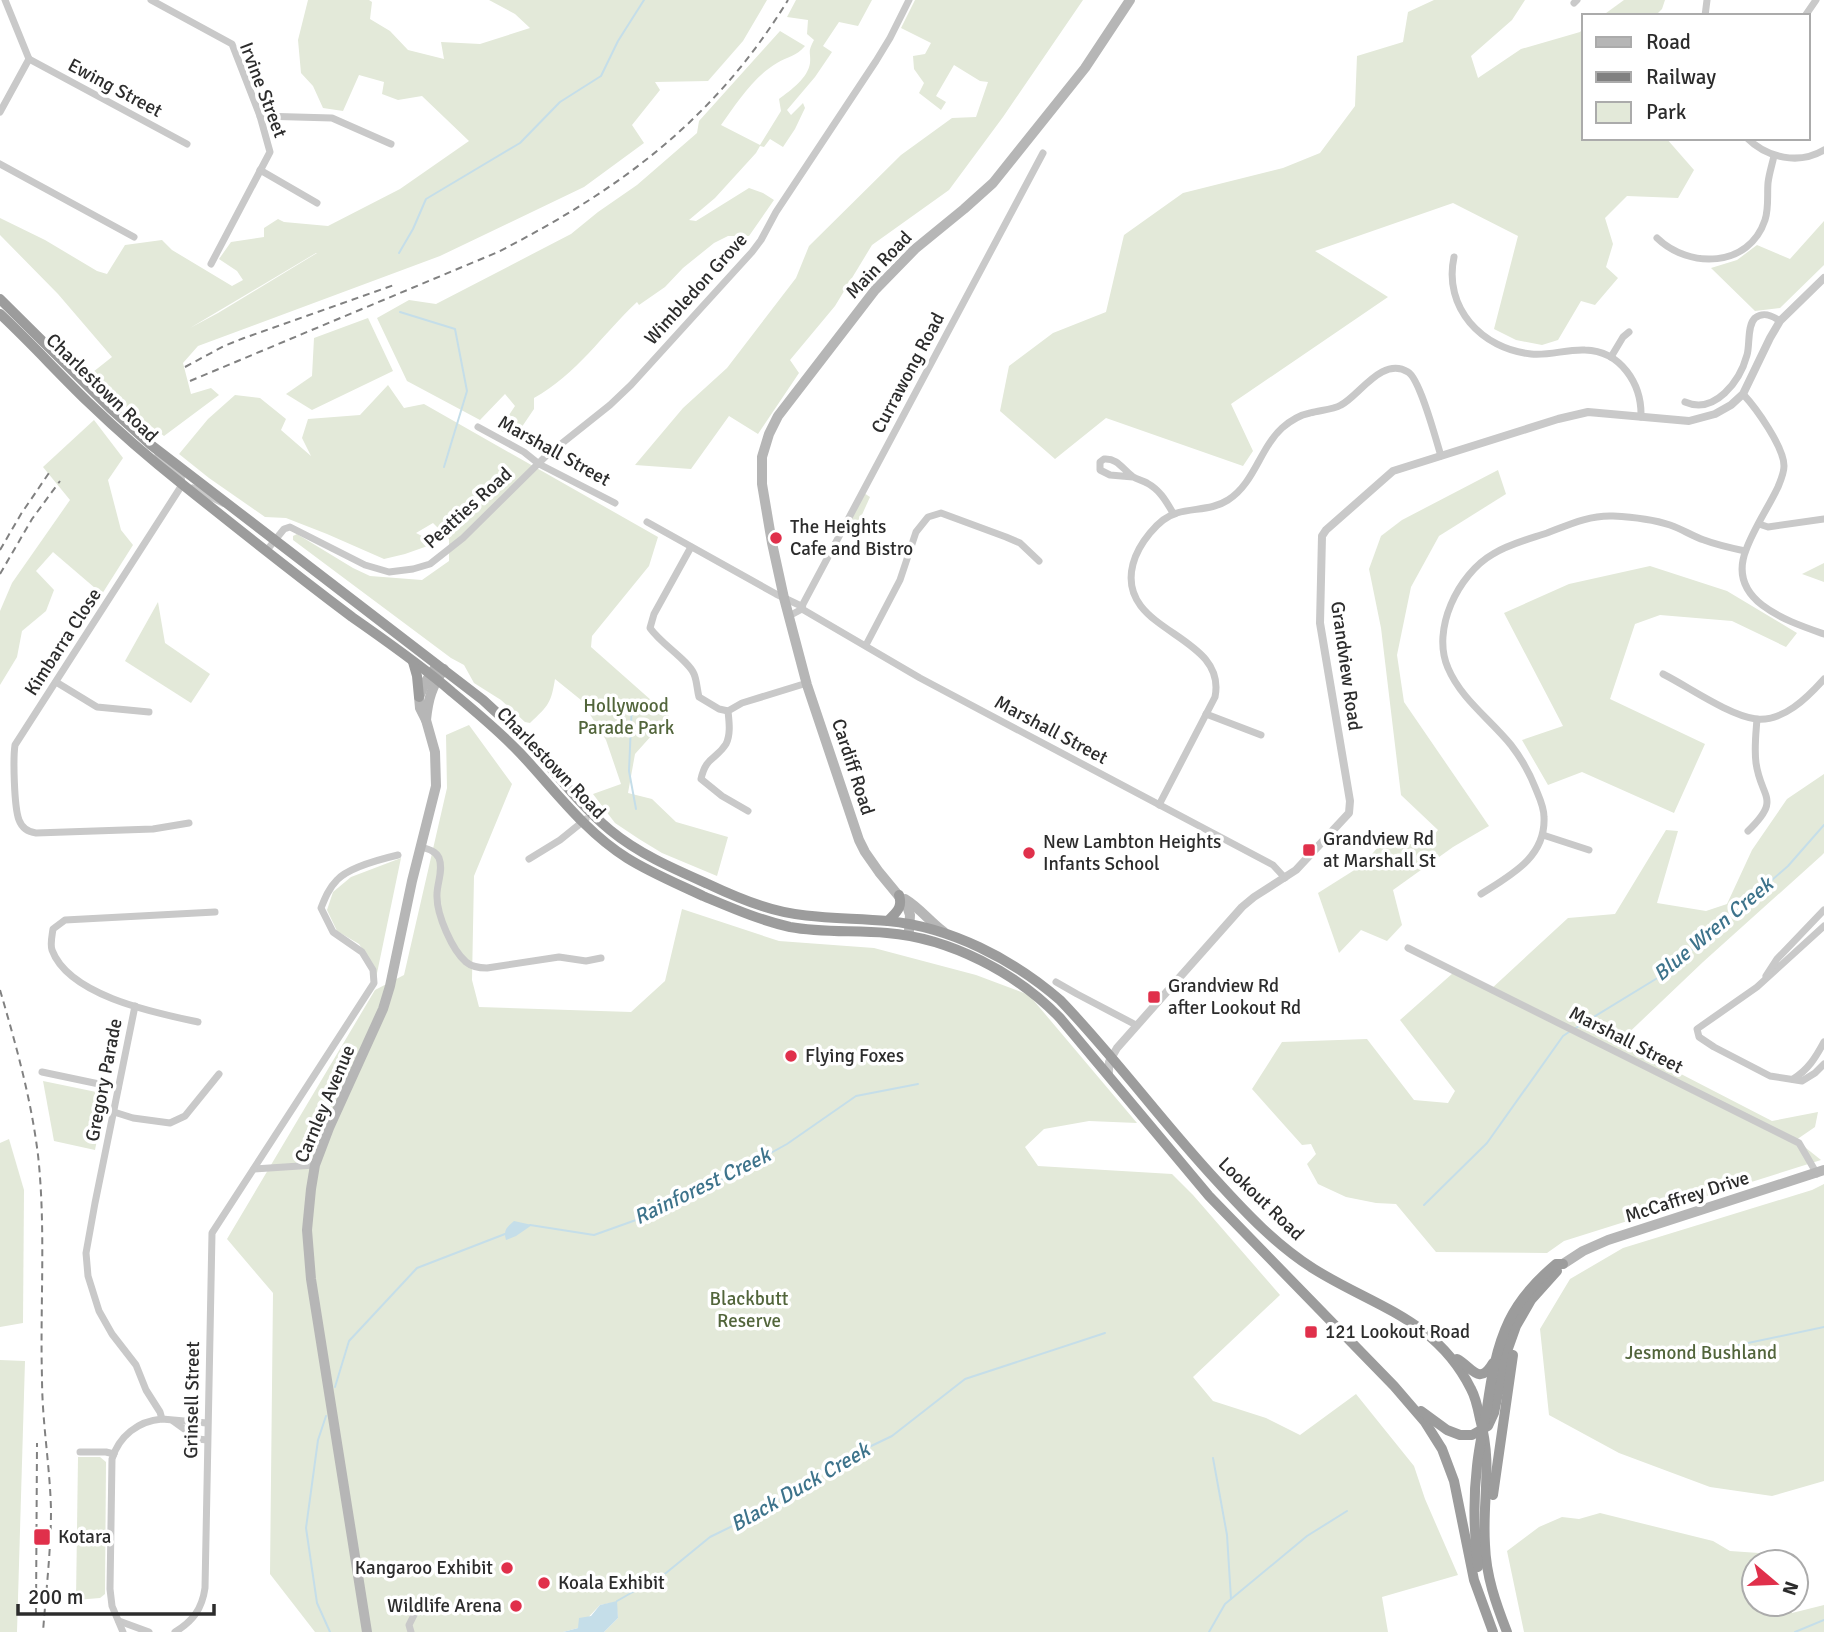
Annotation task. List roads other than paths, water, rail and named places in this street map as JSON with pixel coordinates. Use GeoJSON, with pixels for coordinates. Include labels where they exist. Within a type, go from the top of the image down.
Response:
{"type":"FeatureCollection","features":[{"type":"Feature","properties":{"kind":"highway","name":"Charlestown Road"},"geometry":{"type":"LineString","coordinates":[[0,299],[151,445],[441,666],[510,724],[611,830],[653,858],[739,898],[801,915],[888,921],[909,930]]}},
{"type":"Feature","properties":{"kind":"highway","name":"Charlestown Road"},"geometry":{"type":"LineString","coordinates":[[0,314],[132,443],[182,485],[433,677],[496,729],[606,843],[649,871],[766,921],[815,930],[909,930]]}},
{"type":"Feature","properties":{"kind":"highway"},"geometry":{"type":"LineString","coordinates":[[413,662],[419,697]]}},
{"type":"Feature","properties":{"kind":"highway"},"geometry":{"type":"LineString","coordinates":[[888,921],[899,909],[899,895]]}},
{"type":"Feature","properties":{"kind":"highway","name":"Lookout Road"},"geometry":{"type":"LineString","coordinates":[[909,930],[949,935],[1014,966],[1036,980],[1060,1000],[1180,1140],[1262,1230],[1315,1270],[1418,1326],[1451,1357],[1474,1395],[1483,1429],[1488,1470],[1485,1531],[1487,1564],[1492,1591],[1507,1632]]}},
{"type":"Feature","properties":{"kind":"highway","name":"Lookout Road"},"geometry":{"type":"LineString","coordinates":[[909,930],[988,965],[1023,986],[1055,1012],[1209,1196],[1394,1386],[1425,1422],[1447,1460],[1458,1496],[1471,1567],[1493,1632]]}},
{"type":"Feature","properties":{"kind":"highway"},"geometry":{"type":"LineString","coordinates":[[1451,1357],[1479,1374],[1489,1370],[1508,1323],[1522,1298],[1556,1264],[1563,1264]]}},
{"type":"Feature","properties":{"kind":"highway"},"geometry":{"type":"LineString","coordinates":[[1394,1386],[1428,1416],[1455,1434],[1472,1435],[1483,1429],[1491,1422],[1506,1354],[1522,1315],[1563,1264]]}},
{"type":"Feature","properties":{"kind":"highway"},"geometry":{"type":"LineString","coordinates":[[1485,1531],[1490,1525],[1506,1398],[1516,1345],[1531,1307],[1563,1264]]}},
{"type":"Feature","properties":{"kind":"highway"},"geometry":{"type":"LineString","coordinates":[[1481,1601],[1474,1499],[1496,1357]]}},
{"type":"Feature","properties":{"kind":"highway"},"geometry":{"type":"LineString","coordinates":[[1455,1434],[1468,1432],[1474,1425],[1474,1395]]}},
{"type":"Feature","properties":{"kind":"main road","name":"Main Road"},"geometry":{"type":"LineString","coordinates":[[784,598],[762,484],[762,457],[778,416],[875,290],[915,249],[993,183],[1085,68],[1130,0]]}},
{"type":"Feature","properties":{"kind":"main road","name":"Cardiff Road"},"geometry":{"type":"LineString","coordinates":[[784,598],[807,683],[859,840],[879,872],[907,906],[910,915],[909,930]]}},
{"type":"Feature","properties":{"kind":"main road","name":"Carnley Avenue"},"geometry":{"type":"LineString","coordinates":[[367,1632],[309,1266],[307,1230],[315,1165],[383,1009],[390,986],[406,904],[436,786],[435,752],[420,708],[419,697],[441,666]]}},
{"type":"Feature","properties":{"kind":"main road","name":"Carnley Avenue"},"geometry":{"type":"LineString","coordinates":[[426,720],[433,677]]}},
{"type":"Feature","properties":{"kind":"main road"},"geometry":{"type":"LineString","coordinates":[[899,895],[913,903],[926,918],[949,935]]}},
{"type":"Feature","properties":{"kind":"main road","name":"McCaffrey Drive"},"geometry":{"type":"LineString","coordinates":[[1563,1264],[1608,1240],[1821,1172]]}},
{"type":"Feature","properties":{"kind":"street"},"geometry":{"type":"LineString","coordinates":[[0,112],[29,59],[5,0]]}},
{"type":"Feature","properties":{"kind":"street","name":"Irvine Street"},"geometry":{"type":"LineString","coordinates":[[151,0],[232,44],[260,116],[270,152],[211,264]]}},
{"type":"Feature","properties":{"kind":"street","name":"Wimbledon Grove"},"geometry":{"type":"LineString","coordinates":[[539,464],[631,385],[761,240],[776,212],[885,47],[909,0]]}},
{"type":"Feature","properties":{"kind":"street","name":"Ewing Street"},"geometry":{"type":"LineString","coordinates":[[29,59],[187,144]]}},
{"type":"Feature","properties":{"kind":"street"},"geometry":{"type":"LineString","coordinates":[[260,116],[332,118],[391,144]]}},
{"type":"Feature","properties":{"kind":"street"},"geometry":{"type":"LineString","coordinates":[[1749,140],[1763,152],[1774,156],[1804,157],[1824,150]]}},
{"type":"Feature","properties":{"kind":"street","name":"Currawong Road"},"geometry":{"type":"LineString","coordinates":[[802,609],[1043,153]]}},
{"type":"Feature","properties":{"kind":"street"},"geometry":{"type":"LineString","coordinates":[[1657,239],[1675,253],[1702,260],[1720,259],[1738,253],[1760,232],[1765,222],[1774,156]]}},
{"type":"Feature","properties":{"kind":"street"},"geometry":{"type":"LineString","coordinates":[[0,164],[134,237]]}},
{"type":"Feature","properties":{"kind":"street"},"geometry":{"type":"LineString","coordinates":[[260,170],[317,203]]}},
{"type":"Feature","properties":{"kind":"street"},"geometry":{"type":"LineString","coordinates":[[1454,257],[1451,284],[1459,309],[1473,326],[1510,349],[1534,354],[1587,350],[1611,357],[1627,370],[1634,381],[1640,393],[1641,417]]}},
{"type":"Feature","properties":{"kind":"street"},"geometry":{"type":"LineString","coordinates":[[1824,278],[1780,321],[1743,394],[1778,444],[1784,466],[1779,487],[1745,551],[1742,569],[1750,595],[1762,606],[1824,634]]}},
{"type":"Feature","properties":{"kind":"street"},"geometry":{"type":"LineString","coordinates":[[1685,402],[1704,405],[1717,399],[1735,382],[1747,358],[1751,324],[1765,314],[1780,321]]}},
{"type":"Feature","properties":{"kind":"street"},"geometry":{"type":"LineString","coordinates":[[1611,357],[1629,332]]}},
{"type":"Feature","properties":{"kind":"street"},"geometry":{"type":"LineString","coordinates":[[1158,804],[1215,698],[1217,688],[1210,663],[1144,611],[1137,602],[1133,592],[1132,572],[1137,554],[1147,536],[1173,513],[1209,508],[1228,500],[1245,483],[1272,440],[1293,420],[1341,405],[1366,383],[1393,369],[1409,372],[1413,377],[1441,456]]}},
{"type":"Feature","properties":{"kind":"street","name":"Grandview Road"},"geometry":{"type":"LineString","coordinates":[[1111,1058],[1136,1025],[1248,901],[1296,870],[1349,813],[1320,623],[1322,536],[1329,527],[1398,468],[1578,413],[1697,420],[1723,410],[1743,394]]}},
{"type":"Feature","properties":{"kind":"street","name":"Marshall Street"},"geometry":{"type":"LineString","coordinates":[[478,427],[524,452],[539,464],[615,503]]}},
{"type":"Feature","properties":{"kind":"street","name":"Charlestown Road"},"geometry":{"type":"LineString","coordinates":[[151,445],[164,462],[181,476],[182,485],[191,486],[217,502],[230,506]]}},
{"type":"Feature","properties":{"kind":"street","name":"Peatties Road"},"geometry":{"type":"LineString","coordinates":[[275,539],[284,529],[290,527],[365,565],[389,572],[414,569],[430,564],[463,538],[539,464]]}},
{"type":"Feature","properties":{"kind":"street"},"geometry":{"type":"LineString","coordinates":[[1133,477],[1158,491],[1173,513]]}},
{"type":"Feature","properties":{"kind":"street","name":"Kimbarra Close"},"geometry":{"type":"LineString","coordinates":[[182,485],[15,744],[13,757],[18,818],[25,829],[36,834],[153,829],[189,823]]}},
{"type":"Feature","properties":{"kind":"street"},"geometry":{"type":"LineString","coordinates":[[866,645],[901,580],[916,532],[928,517],[941,513],[1006,537],[1020,543],[1039,561]]}},
{"type":"Feature","properties":{"kind":"street"},"geometry":{"type":"LineString","coordinates":[[1481,894],[1519,869],[1534,854],[1543,835],[1545,819],[1542,803],[1522,761],[1512,746],[1460,689],[1448,668],[1442,645],[1445,620],[1448,609],[1466,578],[1480,562],[1495,552],[1599,516],[1659,522],[1704,540],[1745,551]]}},
{"type":"Feature","properties":{"kind":"street"},"geometry":{"type":"LineString","coordinates":[[1759,524],[1768,527],[1824,519]]}},
{"type":"Feature","properties":{"kind":"street","name":"Marshall Street"},"geometry":{"type":"LineString","coordinates":[[647,522],[799,605],[920,678],[1273,865],[1286,878]]}},
{"type":"Feature","properties":{"kind":"street"},"geometry":{"type":"LineString","coordinates":[[267,550],[275,539]]}},
{"type":"Feature","properties":{"kind":"street"},"geometry":{"type":"LineString","coordinates":[[691,547],[654,614],[650,628],[657,639],[695,675],[699,697],[719,709],[728,710],[741,703],[807,683]]}},
{"type":"Feature","properties":{"kind":"street"},"geometry":{"type":"LineString","coordinates":[[789,616],[802,609]]}},
{"type":"Feature","properties":{"kind":"street"},"geometry":{"type":"LineString","coordinates":[[1663,674],[1733,711],[1757,719],[1774,716],[1794,707],[1824,679]]}},
{"type":"Feature","properties":{"kind":"street"},"geometry":{"type":"LineString","coordinates":[[57,682],[97,707],[149,712]]}},
{"type":"Feature","properties":{"kind":"street"},"geometry":{"type":"LineString","coordinates":[[728,710],[730,729],[727,743],[704,766],[701,779],[722,796],[748,811]]}},
{"type":"Feature","properties":{"kind":"street"},"geometry":{"type":"LineString","coordinates":[[1206,714],[1261,735]]}},
{"type":"Feature","properties":{"kind":"street"},"geometry":{"type":"LineString","coordinates":[[1748,831],[1763,816],[1767,804],[1756,764],[1757,719]]}},
{"type":"Feature","properties":{"kind":"street"},"geometry":{"type":"LineString","coordinates":[[529,859],[560,840],[593,813]]}},
{"type":"Feature","properties":{"kind":"street"},"geometry":{"type":"LineString","coordinates":[[1543,835],[1589,850]]}},
{"type":"Feature","properties":{"kind":"street"},"geometry":{"type":"LineString","coordinates":[[421,847],[434,852],[439,858],[437,897],[442,923],[467,964],[487,968],[559,957],[586,961],[601,958]]}},
{"type":"Feature","properties":{"kind":"street","name":"Grinsell Street"},"geometry":{"type":"LineString","coordinates":[[175,1632],[197,1614],[204,1596],[212,1233],[374,983],[373,970],[362,953],[333,932],[321,908],[328,891],[339,877],[373,860],[398,855]]}},
{"type":"Feature","properties":{"kind":"street"},"geometry":{"type":"LineString","coordinates":[[1757,987],[1777,959],[1824,910]]}},
{"type":"Feature","properties":{"kind":"street","name":"Gregory Parade"},"geometry":{"type":"LineString","coordinates":[[162,1419],[136,1365],[112,1334],[99,1311],[88,1276],[86,1253],[135,1006],[78,982],[51,949],[53,929],[65,920],[215,912]]}},
{"type":"Feature","properties":{"kind":"street"},"geometry":{"type":"LineString","coordinates":[[1824,926],[1757,987],[1697,1028],[1699,1037],[1714,1047],[1770,1076],[1802,1081],[1824,1064]]}},
{"type":"Feature","properties":{"kind":"street","name":"Marshall Street"},"geometry":{"type":"LineString","coordinates":[[1408,948],[1799,1143],[1821,1172]]}},
{"type":"Feature","properties":{"kind":"street"},"geometry":{"type":"LineString","coordinates":[[1056,982],[1136,1025]]}},
{"type":"Feature","properties":{"kind":"street"},"geometry":{"type":"LineString","coordinates":[[135,1006],[198,1022]]}},
{"type":"Feature","properties":{"kind":"street"},"geometry":{"type":"LineString","coordinates":[[1793,1079],[1810,1065],[1824,1042]]}},
{"type":"Feature","properties":{"kind":"street"},"geometry":{"type":"LineString","coordinates":[[1110,1077],[1111,1058]]}},
{"type":"Feature","properties":{"kind":"street"},"geometry":{"type":"LineString","coordinates":[[42,1072],[118,1088]]}},
{"type":"Feature","properties":{"kind":"street"},"geometry":{"type":"LineString","coordinates":[[114,1112],[133,1118],[170,1123],[185,1116],[219,1074]]}},
{"type":"Feature","properties":{"kind":"street"},"geometry":{"type":"LineString","coordinates":[[254,1169],[315,1165]]}},
{"type":"Feature","properties":{"kind":"street"},"geometry":{"type":"LineString","coordinates":[[123,1632],[112,1605],[110,1590],[111,1466],[114,1454],[121,1441],[135,1428],[147,1422],[162,1419],[207,1423]]}},
{"type":"Feature","properties":{"kind":"street"},"geometry":{"type":"LineString","coordinates":[[173,1420],[198,1439],[207,1440]]}},
{"type":"Feature","properties":{"kind":"street"},"geometry":{"type":"LineString","coordinates":[[80,1452],[114,1454]]}},
{"type":"Feature","properties":{"kind":"street"},"geometry":{"type":"LineString","coordinates":[[411,1632],[409,1625],[415,1613]]}},
{"type":"Feature","properties":{"kind":"street"},"geometry":{"type":"LineString","coordinates":[[119,1621],[149,1632]]}},
{"type":"Feature","properties":{"kind":"water"},"geometry":{"type":"Polygon","coordinates":[[[514,1221],[532,1225],[506,1240],[506,1229],[514,1221]]]}},
{"type":"Feature","properties":{"kind":"water"},"geometry":{"type":"Polygon","coordinates":[[[617,1601],[618,1618],[604,1632],[563,1632],[578,1628],[579,1618],[591,1616],[600,1605],[617,1601]]]}},
{"type":"Feature","properties":{"kind":"waterway"},"geometry":{"type":"LineString","coordinates":[[399,253],[426,199],[520,143],[560,102],[601,76],[618,41],[644,0]]}},
{"type":"Feature","properties":{"kind":"waterway"},"geometry":{"type":"LineString","coordinates":[[400,312],[455,329],[467,391],[444,467]]}},
{"type":"Feature","properties":{"kind":"waterway"},"geometry":{"type":"LineString","coordinates":[[632,701],[629,771],[636,809]]}},
{"type":"Feature","properties":{"kind":"waterway","name":"Blue Wren Creek"},"geometry":{"type":"LineString","coordinates":[[1574,1029],[1664,974],[1788,866],[1824,825]]}},
{"type":"Feature","properties":{"kind":"waterway","name":"Blue Wren Creek"},"geometry":{"type":"LineString","coordinates":[[1424,1205],[1487,1143],[1563,1036],[1569,1032]]}},
{"type":"Feature","properties":{"kind":"waterway","name":"Rainforest Creek"},"geometry":{"type":"LineString","coordinates":[[530,1225],[594,1235],[650,1215],[726,1178],[787,1144],[856,1096],[918,1084]]}},
{"type":"Feature","properties":{"kind":"waterway","name":"Rainforest Creek"},"geometry":{"type":"LineString","coordinates":[[335,1387],[349,1341],[417,1268],[505,1234]]}},
{"type":"Feature","properties":{"kind":"waterway"},"geometry":{"type":"LineString","coordinates":[[1677,1358],[1824,1327]]}},
{"type":"Feature","properties":{"kind":"waterway","name":"Black Duck Creek"},"geometry":{"type":"LineString","coordinates":[[617,1601],[666,1573],[710,1537],[759,1513],[817,1472],[892,1436],[965,1379],[1105,1333]]}},
{"type":"Feature","properties":{"kind":"waterway","name":"Rainforest Creek"},"geometry":{"type":"LineString","coordinates":[[326,1416],[318,1440],[306,1528],[317,1603],[330,1632]]}},
{"type":"Feature","properties":{"kind":"waterway"},"geometry":{"type":"LineString","coordinates":[[1213,1458],[1227,1535],[1231,1599]]}},
{"type":"Feature","properties":{"kind":"waterway"},"geometry":{"type":"LineString","coordinates":[[1209,1632],[1225,1604],[1307,1536],[1347,1511]]}},
{"type":"Feature","properties":{"kind":"waterway"},"geometry":{"type":"LineString","coordinates":[[1795,1632],[1824,1620]]}},
{"type":"Feature","properties":{"kind":"railway"},"geometry":{"type":"LineString","coordinates":[[190,381],[498,252],[585,203],[662,147],[697,115],[760,42],[788,0]]}},
{"type":"Feature","properties":{"kind":"railway"},"geometry":{"type":"LineString","coordinates":[[185,367],[244,338],[394,285]]}},
{"type":"Feature","properties":{"kind":"railway"},"geometry":{"type":"LineString","coordinates":[[0,550],[51,470]]}},
{"type":"Feature","properties":{"kind":"railway"},"geometry":{"type":"LineString","coordinates":[[0,574],[32,519],[60,481]]}},
{"type":"Feature","properties":{"kind":"railway"},"geometry":{"type":"LineString","coordinates":[[0,990],[27,1092],[40,1183],[42,1394],[51,1510],[43,1632]]}},
{"type":"Feature","properties":{"kind":"railway"},"geometry":{"type":"LineString","coordinates":[[36,1615],[37,1443]]}},
{"type":"Feature","properties":{"kind":"place","name":"The Heights Cafe and Bistro"},"geometry":{"type":"Point","coordinates":[776,538]}},
{"type":"Feature","properties":{"kind":"place","name":"Grandview Rd at Marshall St"},"geometry":{"type":"Point","coordinates":[1309,850]}},
{"type":"Feature","properties":{"kind":"place","name":"New Lambton Heights Infants School"},"geometry":{"type":"Point","coordinates":[1029,853]}},
{"type":"Feature","properties":{"kind":"place","name":"Grandview Rd after Lookout Rd"},"geometry":{"type":"Point","coordinates":[1154,997]}},
{"type":"Feature","properties":{"kind":"place","name":"Flying Foxes"},"geometry":{"type":"Point","coordinates":[791,1056]}},
{"type":"Feature","properties":{"kind":"place","name":"121 Lookout Road"},"geometry":{"type":"Point","coordinates":[1311,1332]}},
{"type":"Feature","properties":{"kind":"place","name":"Kotara"},"geometry":{"type":"Point","coordinates":[42,1537]}},
{"type":"Feature","properties":{"kind":"place","name":"Kangaroo Exhibit"},"geometry":{"type":"Point","coordinates":[507,1568]}},
{"type":"Feature","properties":{"kind":"place","name":"Koala Exhibit"},"geometry":{"type":"Point","coordinates":[544,1583]}},
{"type":"Feature","properties":{"kind":"place","name":"Wildlife Arena"},"geometry":{"type":"Point","coordinates":[516,1606]}},
{"type":"Feature","properties":{"kind":"park label","name":"Hollywood Parade Park"},"geometry":{"type":"Point","coordinates":[626,717]}},
{"type":"Feature","properties":{"kind":"park label","name":"Blackbutt Reserve"},"geometry":{"type":"Point","coordinates":[749,1310]}},
{"type":"Feature","properties":{"kind":"park label","name":"Jesmond Bushland"},"geometry":{"type":"Point","coordinates":[1701,1353]}}]}
